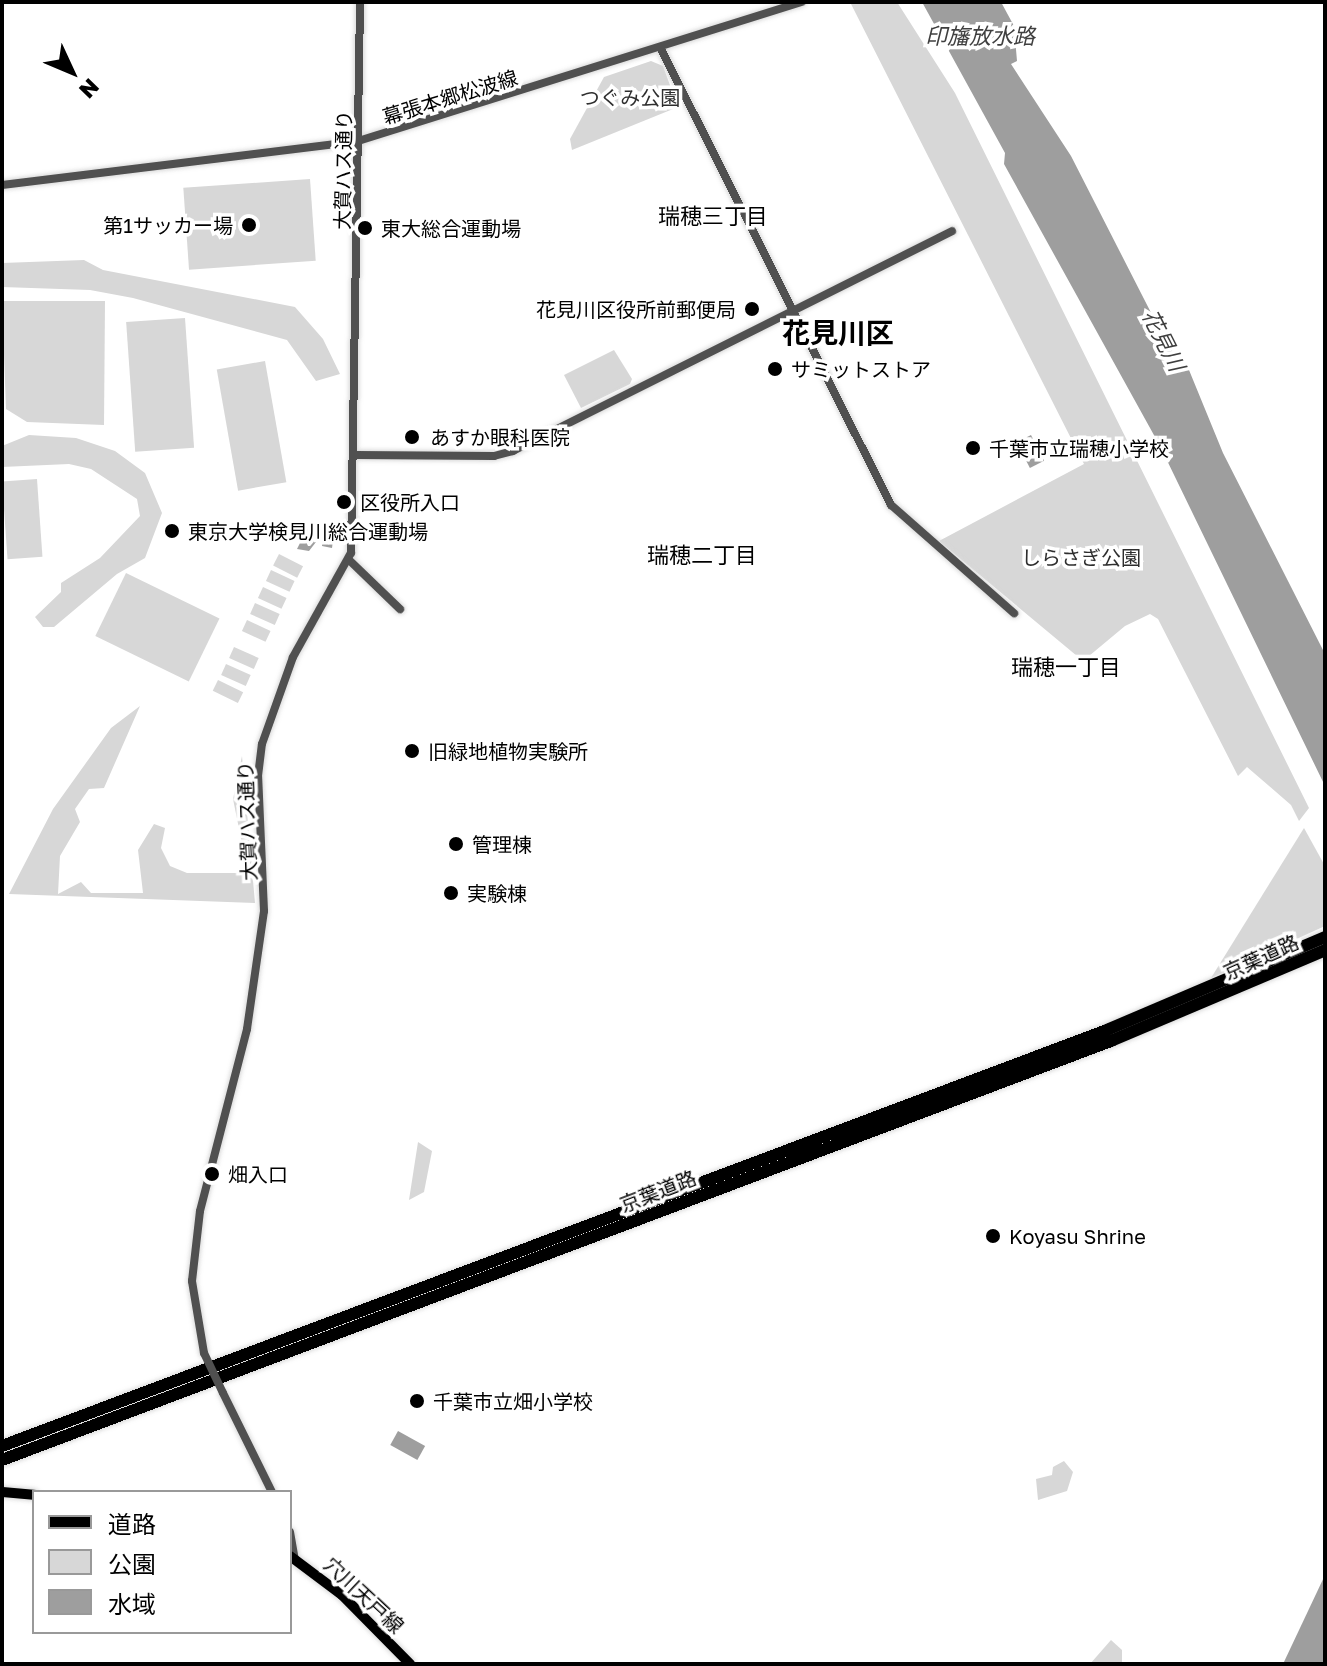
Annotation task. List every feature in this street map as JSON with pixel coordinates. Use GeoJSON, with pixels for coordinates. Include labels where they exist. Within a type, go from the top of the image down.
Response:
{"type":"FeatureCollection","features":[{"type":"Feature","properties":{"kind":"highway","name":"京葉道路"},"geometry":{"type":"LineString","coordinates":[[2,1446],[1170,1011],[1325,937]]}},
{"type":"Feature","properties":{"kind":"highway","name":"京葉道路"},"geometry":{"type":"LineString","coordinates":[[2,1460],[1325,950]]}},
{"type":"Feature","properties":{"kind":"main road"},"geometry":{"type":"LineString","coordinates":[[2,1492],[32,1495]]}},
{"type":"Feature","properties":{"kind":"main road","name":"穴川天戸線"},"geometry":{"type":"LineString","coordinates":[[292,1558],[342,1595],[410,1664]]}},
{"type":"Feature","properties":{"kind":"street","name":"大賀ハス通り"},"geometry":{"type":"LineString","coordinates":[[271,1490],[204,1353],[193,1292],[197,1237],[211,1160],[247,1029],[264,911],[262,744],[293,657],[349,560],[356,455],[360,2]]}},
{"type":"Feature","properties":{"kind":"street","name":"幕張本郷松波線"},"geometry":{"type":"LineString","coordinates":[[2,185],[358,141],[661,49],[802,2]]}},
{"type":"Feature","properties":{"kind":"street"},"geometry":{"type":"LineString","coordinates":[[661,49],[891,505],[1014,613]]}},
{"type":"Feature","properties":{"kind":"street"},"geometry":{"type":"LineString","coordinates":[[356,455],[494,456],[513,451],[952,231]]}},
{"type":"Feature","properties":{"kind":"street"},"geometry":{"type":"LineString","coordinates":[[349,560],[400,609]]}},
{"type":"Feature","properties":{"kind":"green space","name":"しらさぎ公園"},"geometry":{"type":"Polygon","coordinates":[[[897,2],[955,93],[1309,808],[1299,821],[1291,805],[1247,767],[1238,776],[1158,619],[1150,614],[1125,626],[1083,661],[939,541],[1084,464],[851,4],[897,2]]]}},
{"type":"Feature","properties":{"kind":"green space","name":"つぐみ公園"},"geometry":{"type":"Polygon","coordinates":[[[651,61],[663,66],[678,107],[572,150],[570,139],[604,77],[651,61]]]}},
{"type":"Feature","properties":{"kind":"green space","name":"第1サッカー場"},"geometry":{"type":"Polygon","coordinates":[[[310,179],[316,261],[189,270],[183,188],[310,179]]]}},
{"type":"Feature","properties":{"kind":"green space"},"geometry":{"type":"Polygon","coordinates":[[[84,260],[103,270],[295,307],[323,339],[340,374],[316,381],[287,340],[133,298],[90,290],[2,287],[2,263],[84,260]]]}},
{"type":"Feature","properties":{"kind":"green space"},"geometry":{"type":"Polygon","coordinates":[[[2,301],[105,301],[104,425],[27,422],[6,409],[2,301]]]}},
{"type":"Feature","properties":{"kind":"green space"},"geometry":{"type":"Polygon","coordinates":[[[185,318],[194,448],[135,452],[126,322],[185,318]]]}},
{"type":"Feature","properties":{"kind":"green space"},"geometry":{"type":"Polygon","coordinates":[[[614,350],[632,379],[630,384],[581,408],[564,375],[614,350]]]}},
{"type":"Feature","properties":{"kind":"green space"},"geometry":{"type":"Polygon","coordinates":[[[265,361],[286,482],[238,491],[217,370],[265,361]]]}},
{"type":"Feature","properties":{"kind":"green space"},"geometry":{"type":"Polygon","coordinates":[[[29,435],[76,438],[115,451],[145,473],[162,513],[145,558],[117,574],[54,627],[43,627],[35,617],[61,592],[61,583],[100,558],[140,516],[137,499],[91,469],[69,464],[2,467],[2,446],[29,435]]]}},
{"type":"Feature","properties":{"kind":"green space"},"geometry":{"type":"Polygon","coordinates":[[[37,479],[42,557],[8,559],[2,481],[37,479]]]}},
{"type":"Feature","properties":{"kind":"green space"},"geometry":{"type":"Polygon","coordinates":[[[279,554],[303,566],[297,578],[273,566],[279,554]]]}},
{"type":"Feature","properties":{"kind":"green space"},"geometry":{"type":"Polygon","coordinates":[[[271,570],[295,581],[289,592],[266,581],[271,570]]]}},
{"type":"Feature","properties":{"kind":"green space"},"geometry":{"type":"Polygon","coordinates":[[[126,573],[219,619],[189,682],[95,636],[126,573]]]}},
{"type":"Feature","properties":{"kind":"green space"},"geometry":{"type":"Polygon","coordinates":[[[263,587],[287,598],[281,609],[258,598],[263,587]]]}},
{"type":"Feature","properties":{"kind":"green space"},"geometry":{"type":"Polygon","coordinates":[[[255,603],[280,614],[275,625],[250,614],[255,603]]]}},
{"type":"Feature","properties":{"kind":"green space"},"geometry":{"type":"Polygon","coordinates":[[[247,620],[271,631],[265,642],[242,631],[247,620]]]}},
{"type":"Feature","properties":{"kind":"green space"},"geometry":{"type":"Polygon","coordinates":[[[234,647],[259,658],[254,669],[229,658],[234,647]]]}},
{"type":"Feature","properties":{"kind":"green space"},"geometry":{"type":"Polygon","coordinates":[[[226,664],[251,675],[246,686],[221,675],[226,664]]]}},
{"type":"Feature","properties":{"kind":"green space"},"geometry":{"type":"Polygon","coordinates":[[[218,680],[243,692],[238,703],[213,691],[218,680]]]}},
{"type":"Feature","properties":{"kind":"green space"},"geometry":{"type":"Polygon","coordinates":[[[140,706],[104,788],[89,789],[75,809],[80,822],[60,856],[58,894],[81,882],[91,893],[143,893],[138,850],[154,824],[165,828],[161,848],[170,866],[187,873],[243,873],[247,868],[233,799],[242,756],[255,903],[9,894],[53,809],[111,728],[140,706]]]}},
{"type":"Feature","properties":{"kind":"green space"},"geometry":{"type":"Polygon","coordinates":[[[1304,828],[1325,866],[1325,926],[1211,978],[1304,828]]]}},
{"type":"Feature","properties":{"kind":"green space"},"geometry":{"type":"Polygon","coordinates":[[[418,1142],[432,1151],[424,1192],[409,1200],[418,1142]]]}},
{"type":"Feature","properties":{"kind":"green space"},"geometry":{"type":"Polygon","coordinates":[[[1064,1461],[1073,1472],[1067,1491],[1038,1500],[1036,1479],[1052,1475],[1053,1467],[1064,1461]]]}},
{"type":"Feature","properties":{"kind":"green space"},"geometry":{"type":"Polygon","coordinates":[[[1111,1640],[1122,1650],[1122,1664],[1090,1664],[1111,1640]]]}},
{"type":"Feature","properties":{"kind":"water","name":"印旛放水路"},"geometry":{"type":"Polygon","coordinates":[[[922,2],[1001,2],[1014,26],[1017,61],[1011,64],[1071,156],[1168,346],[1189,370],[1223,453],[1325,654],[1325,786],[1160,446],[1004,164],[1005,153],[922,2]]]}},
{"type":"Feature","properties":{"kind":"water"},"geometry":{"type":"Polygon","coordinates":[[[1031,435],[1044,461],[1030,468],[1017,442],[1031,435]]]}},
{"type":"Feature","properties":{"kind":"water"},"geometry":{"type":"Polygon","coordinates":[[[335,525],[332,548],[322,546],[323,533],[309,551],[297,549],[307,529],[335,525]]]}},
{"type":"Feature","properties":{"kind":"water"},"geometry":{"type":"Polygon","coordinates":[[[398,1431],[425,1446],[417,1460],[390,1445],[398,1431]]]}},
{"type":"Feature","properties":{"kind":"water"},"geometry":{"type":"Polygon","coordinates":[[[1325,1575],[1325,1664],[1283,1664],[1325,1575]]]}},
{"type":"Feature","properties":{"kind":"place","name":"第1サッカー場"},"geometry":{"type":"Point","coordinates":[249,225]}},
{"type":"Feature","properties":{"kind":"place","name":"東大総合運動場"},"geometry":{"type":"Point","coordinates":[365,228]}},
{"type":"Feature","properties":{"kind":"place","name":"花見川区役所前郵便局"},"geometry":{"type":"Point","coordinates":[752,309]}},
{"type":"Feature","properties":{"kind":"place","name":"サミットストア"},"geometry":{"type":"Point","coordinates":[775,369]}},
{"type":"Feature","properties":{"kind":"place","name":"あすか眼科医院"},"geometry":{"type":"Point","coordinates":[412,437]}},
{"type":"Feature","properties":{"kind":"place","name":"千葉市立瑞穂小学校"},"geometry":{"type":"Point","coordinates":[973,448]}},
{"type":"Feature","properties":{"kind":"place","name":"区役所入口"},"geometry":{"type":"Point","coordinates":[344,502]}},
{"type":"Feature","properties":{"kind":"place","name":"東京大学検見川総合運動場"},"geometry":{"type":"Point","coordinates":[172,531]}},
{"type":"Feature","properties":{"kind":"place","name":"旧緑地植物実験所"},"geometry":{"type":"Point","coordinates":[412,751]}},
{"type":"Feature","properties":{"kind":"place","name":"管理棟"},"geometry":{"type":"Point","coordinates":[456,844]}},
{"type":"Feature","properties":{"kind":"place","name":"実験棟"},"geometry":{"type":"Point","coordinates":[451,893]}},
{"type":"Feature","properties":{"kind":"place","name":"畑入口"},"geometry":{"type":"Point","coordinates":[212,1174]}},
{"type":"Feature","properties":{"kind":"place","name":"Koyasu Shrine"},"geometry":{"type":"Point","coordinates":[993,1236]}},
{"type":"Feature","properties":{"kind":"place","name":"千葉市立畑小学校"},"geometry":{"type":"Point","coordinates":[417,1401]}},
{"type":"Feature","properties":{"kind":"district","name":"瑞穂三丁目"},"geometry":{"type":"Point","coordinates":[713,216]}},
{"type":"Feature","properties":{"kind":"district","name":"花見川区"},"geometry":{"type":"Point","coordinates":[838,333]}},
{"type":"Feature","properties":{"kind":"district","name":"瑞穂二丁目"},"geometry":{"type":"Point","coordinates":[702,555]}},
{"type":"Feature","properties":{"kind":"district","name":"瑞穂一丁目"},"geometry":{"type":"Point","coordinates":[1066,667]}},
{"type":"Feature","properties":{"kind":"water label","name":"花見川"},"geometry":{"type":"Point","coordinates":[1164,340]}}]}
